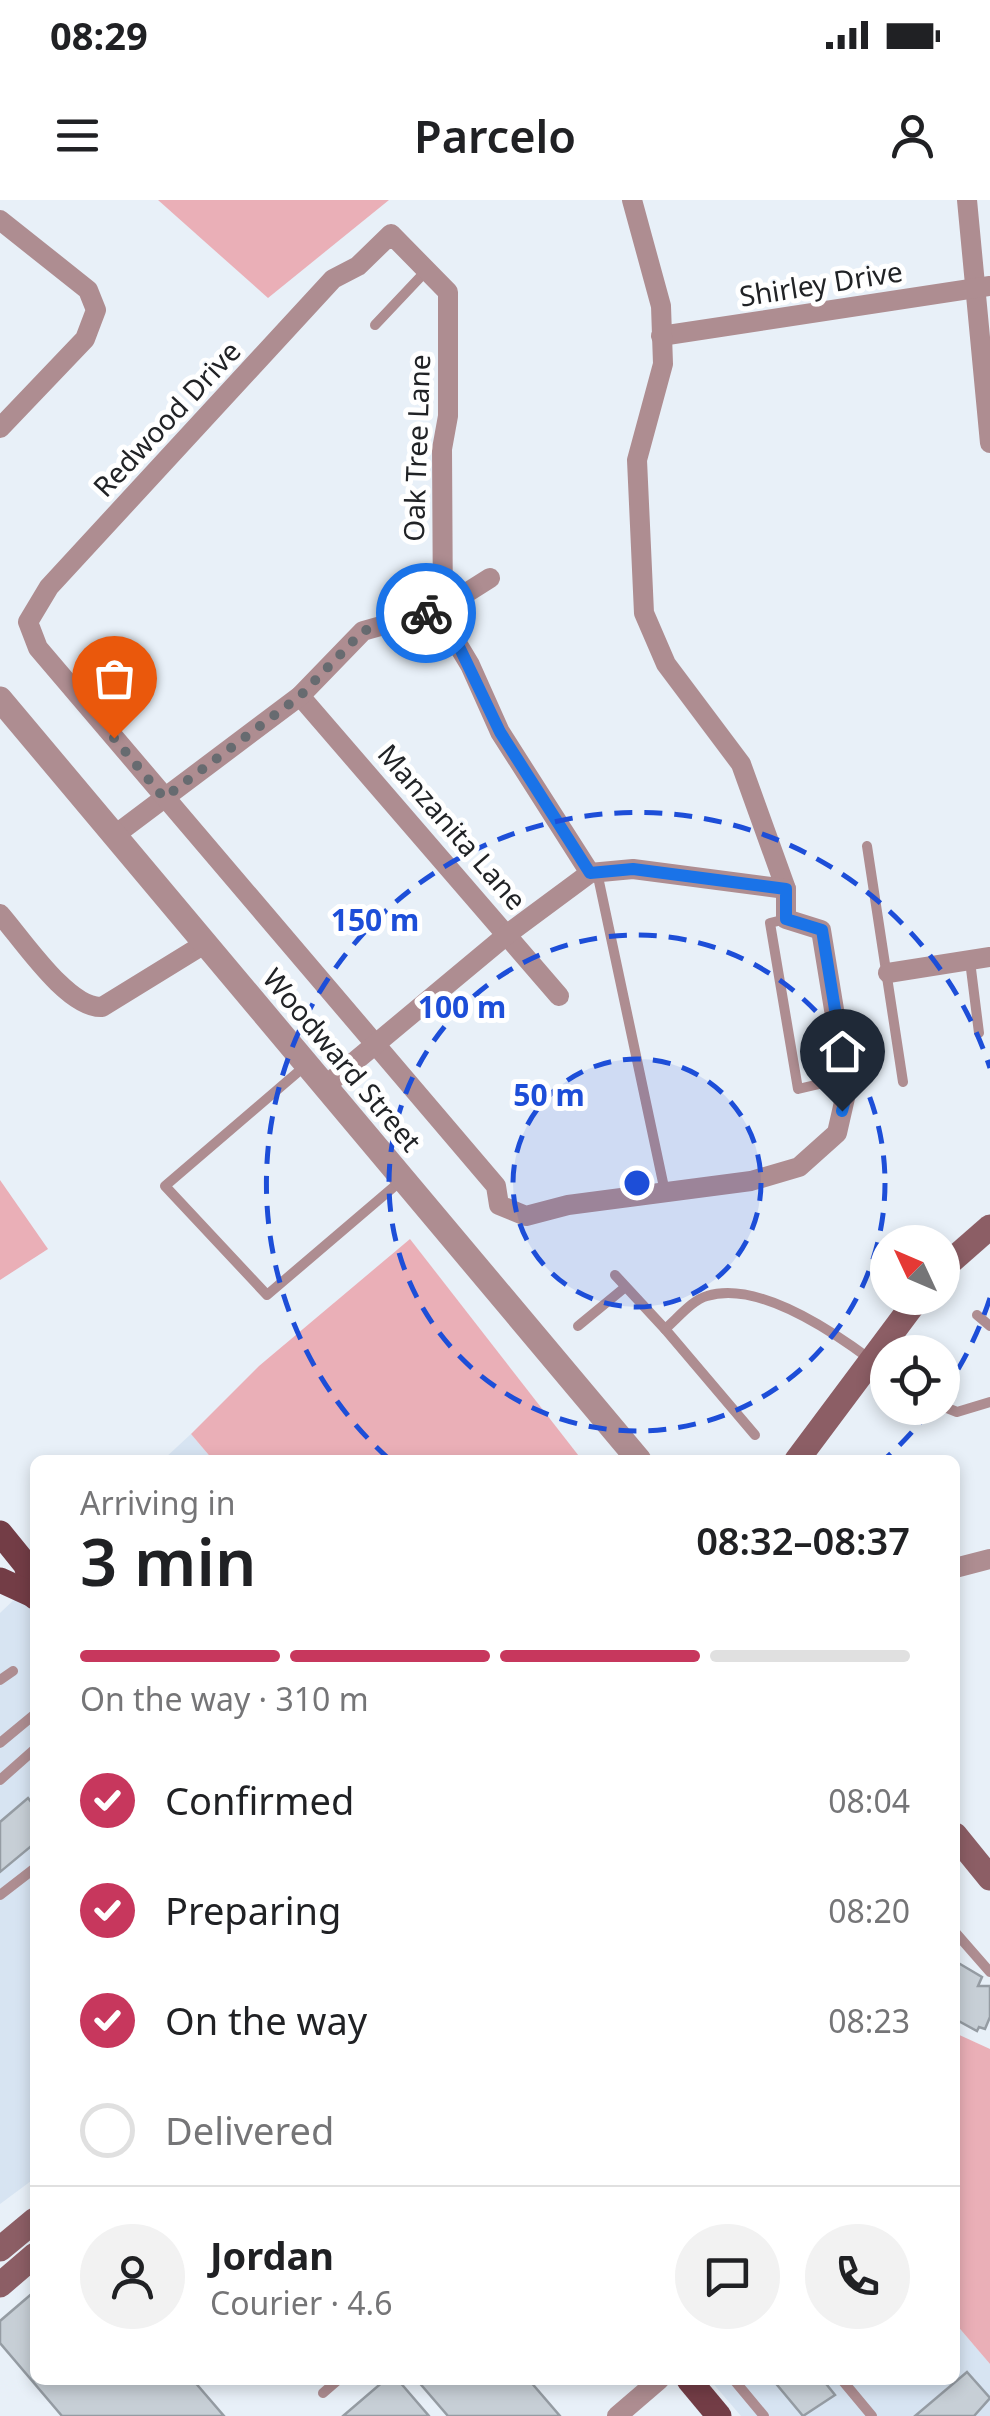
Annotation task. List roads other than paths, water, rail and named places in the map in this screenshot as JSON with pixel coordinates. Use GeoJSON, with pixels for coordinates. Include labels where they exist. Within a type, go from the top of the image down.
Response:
{"type":"FeatureCollection","features":[{"type":"Feature","properties":{"kind":"main road"},"geometry":{"type":"LineString","coordinates":[[960,1254],[990,1228]]}},
{"type":"Feature","properties":{"kind":"main road"},"geometry":{"type":"LineString","coordinates":[[802,1455],[870,1376]]}},
{"type":"Feature","properties":{"kind":"main road"},"geometry":{"type":"LineString","coordinates":[[0,1533],[30,1581]]}},
{"type":"Feature","properties":{"kind":"main road"},"geometry":{"type":"LineString","coordinates":[[1,1584],[30,1584]]}},
{"type":"Feature","properties":{"kind":"main road"},"geometry":{"type":"LineString","coordinates":[[960,1841],[990,1878]]}},
{"type":"Feature","properties":{"kind":"main road"},"geometry":{"type":"LineString","coordinates":[[0,2249],[30,2224]]}},
{"type":"Feature","properties":{"kind":"main road"},"geometry":{"type":"LineString","coordinates":[[0,2285],[30,2259]]}},
{"type":"Feature","properties":{"kind":"main road"},"geometry":{"type":"LineString","coordinates":[[694,2385],[719,2416]]}},
{"type":"Feature","properties":{"kind":"street"},"geometry":{"type":"LineString","coordinates":[[164,798],[496,1186],[500,1204],[526,1216],[751,1181],[799,1167],[837,1134],[848,1089],[822,930],[786,919],[786,889],[740,764],[666,664],[644,613],[637,460],[664,364],[661,306],[632,200]]}},
{"type":"Feature","properties":{"kind":"street"},"geometry":{"type":"LineString","coordinates":[[967,200],[983,287],[990,443]]}},
{"type":"Feature","properties":{"kind":"street"},"geometry":{"type":"LineString","coordinates":[[0,220],[88,290],[96,310],[86,339],[0,428]]}},
{"type":"Feature","properties":{"kind":"street","name":"Oak Tree Lane"},"geometry":{"type":"LineString","coordinates":[[358,266],[391,234],[448,292],[441,609],[500,732],[594,873]]}},
{"type":"Feature","properties":{"kind":"street","name":"Redwood Drive"},"geometry":{"type":"LineString","coordinates":[[164,798],[38,648],[28,622],[49,587],[319,294],[333,279],[358,266]]}},
{"type":"Feature","properties":{"kind":"street","name":"Shirley Drive"},"geometry":{"type":"LineString","coordinates":[[661,336],[983,287]]}},
{"type":"Feature","properties":{"kind":"street"},"geometry":{"type":"LineString","coordinates":[[114,835],[300,696],[363,631],[441,609],[490,578]]}},
{"type":"Feature","properties":{"kind":"street","name":"Manzanita Lane"},"geometry":{"type":"LineString","coordinates":[[300,696],[559,996]]}},
{"type":"Feature","properties":{"kind":"street","name":"Woodward Street"},"geometry":{"type":"LineString","coordinates":[[0,699],[635,1455]]}},
{"type":"Feature","properties":{"kind":"street"},"geometry":{"type":"LineString","coordinates":[[324,1087],[508,933],[594,873],[633,869],[786,889]]}},
{"type":"Feature","properties":{"kind":"street"},"geometry":{"type":"LineString","coordinates":[[0,914],[75,1000],[92,1008],[102,1007],[206,943]]}},
{"type":"Feature","properties":{"kind":"street"},"geometry":{"type":"LineString","coordinates":[[888,973],[980,959]]}},
{"type":"Feature","properties":{"kind":"street"},"geometry":{"type":"LineString","coordinates":[[960,1567],[990,1559]]}},
{"type":"Feature","properties":{"kind":"street"},"geometry":{"type":"LineString","coordinates":[[618,2416],[653,2385]]}},
{"type":"Feature","properties":{"kind":"lane"},"geometry":{"type":"LineString","coordinates":[[375,325],[427,270]]}},
{"type":"Feature","properties":{"kind":"lane"},"geometry":{"type":"LineString","coordinates":[[867,846],[903,1082]]}},
{"type":"Feature","properties":{"kind":"lane"},"geometry":{"type":"LineString","coordinates":[[594,873],[665,1193]]}},
{"type":"Feature","properties":{"kind":"lane"},"geometry":{"type":"LineString","coordinates":[[786,919],[770,923],[798,1089],[845,1078]]}},
{"type":"Feature","properties":{"kind":"lane"},"geometry":{"type":"LineString","coordinates":[[979,1033],[980,959]]}},
{"type":"Feature","properties":{"kind":"lane"},"geometry":{"type":"LineString","coordinates":[[306,1066],[164,1186],[267,1294],[403,1179]]}},
{"type":"Feature","properties":{"kind":"lane"},"geometry":{"type":"LineString","coordinates":[[615,1276],[756,1435]]}},
{"type":"Feature","properties":{"kind":"lane"},"geometry":{"type":"LineString","coordinates":[[578,1326],[623,1289]]}},
{"type":"Feature","properties":{"kind":"lane"},"geometry":{"type":"LineString","coordinates":[[665,1329],[703,1296],[734,1290],[797,1312],[870,1360]]}},
{"type":"Feature","properties":{"kind":"lane"},"geometry":{"type":"LineString","coordinates":[[976,1316],[990,1326]]}},
{"type":"Feature","properties":{"kind":"lane"},"geometry":{"type":"LineString","coordinates":[[960,1411],[990,1402]]}},
{"type":"Feature","properties":{"kind":"lane"},"geometry":{"type":"LineString","coordinates":[[0,1680],[13,1670]]}},
{"type":"Feature","properties":{"kind":"lane"},"geometry":{"type":"LineString","coordinates":[[0,1742],[30,1718]]}},
{"type":"Feature","properties":{"kind":"lane"},"geometry":{"type":"LineString","coordinates":[[0,1780],[30,1753]]}},
{"type":"Feature","properties":{"kind":"lane"},"geometry":{"type":"LineString","coordinates":[[0,1895],[30,1872]]}},
{"type":"Feature","properties":{"kind":"lane"},"geometry":{"type":"LineString","coordinates":[[960,1938],[990,1972]]}},
{"type":"Feature","properties":{"kind":"lane"},"geometry":{"type":"LineString","coordinates":[[323,2393],[332,2385]]}},
{"type":"Feature","properties":{"kind":"lane"},"geometry":{"type":"LineString","coordinates":[[738,2385],[764,2416]]}},
{"type":"Feature","properties":{"kind":"lane"},"geometry":{"type":"LineString","coordinates":[[846,2385],[872,2416]]}}]}
